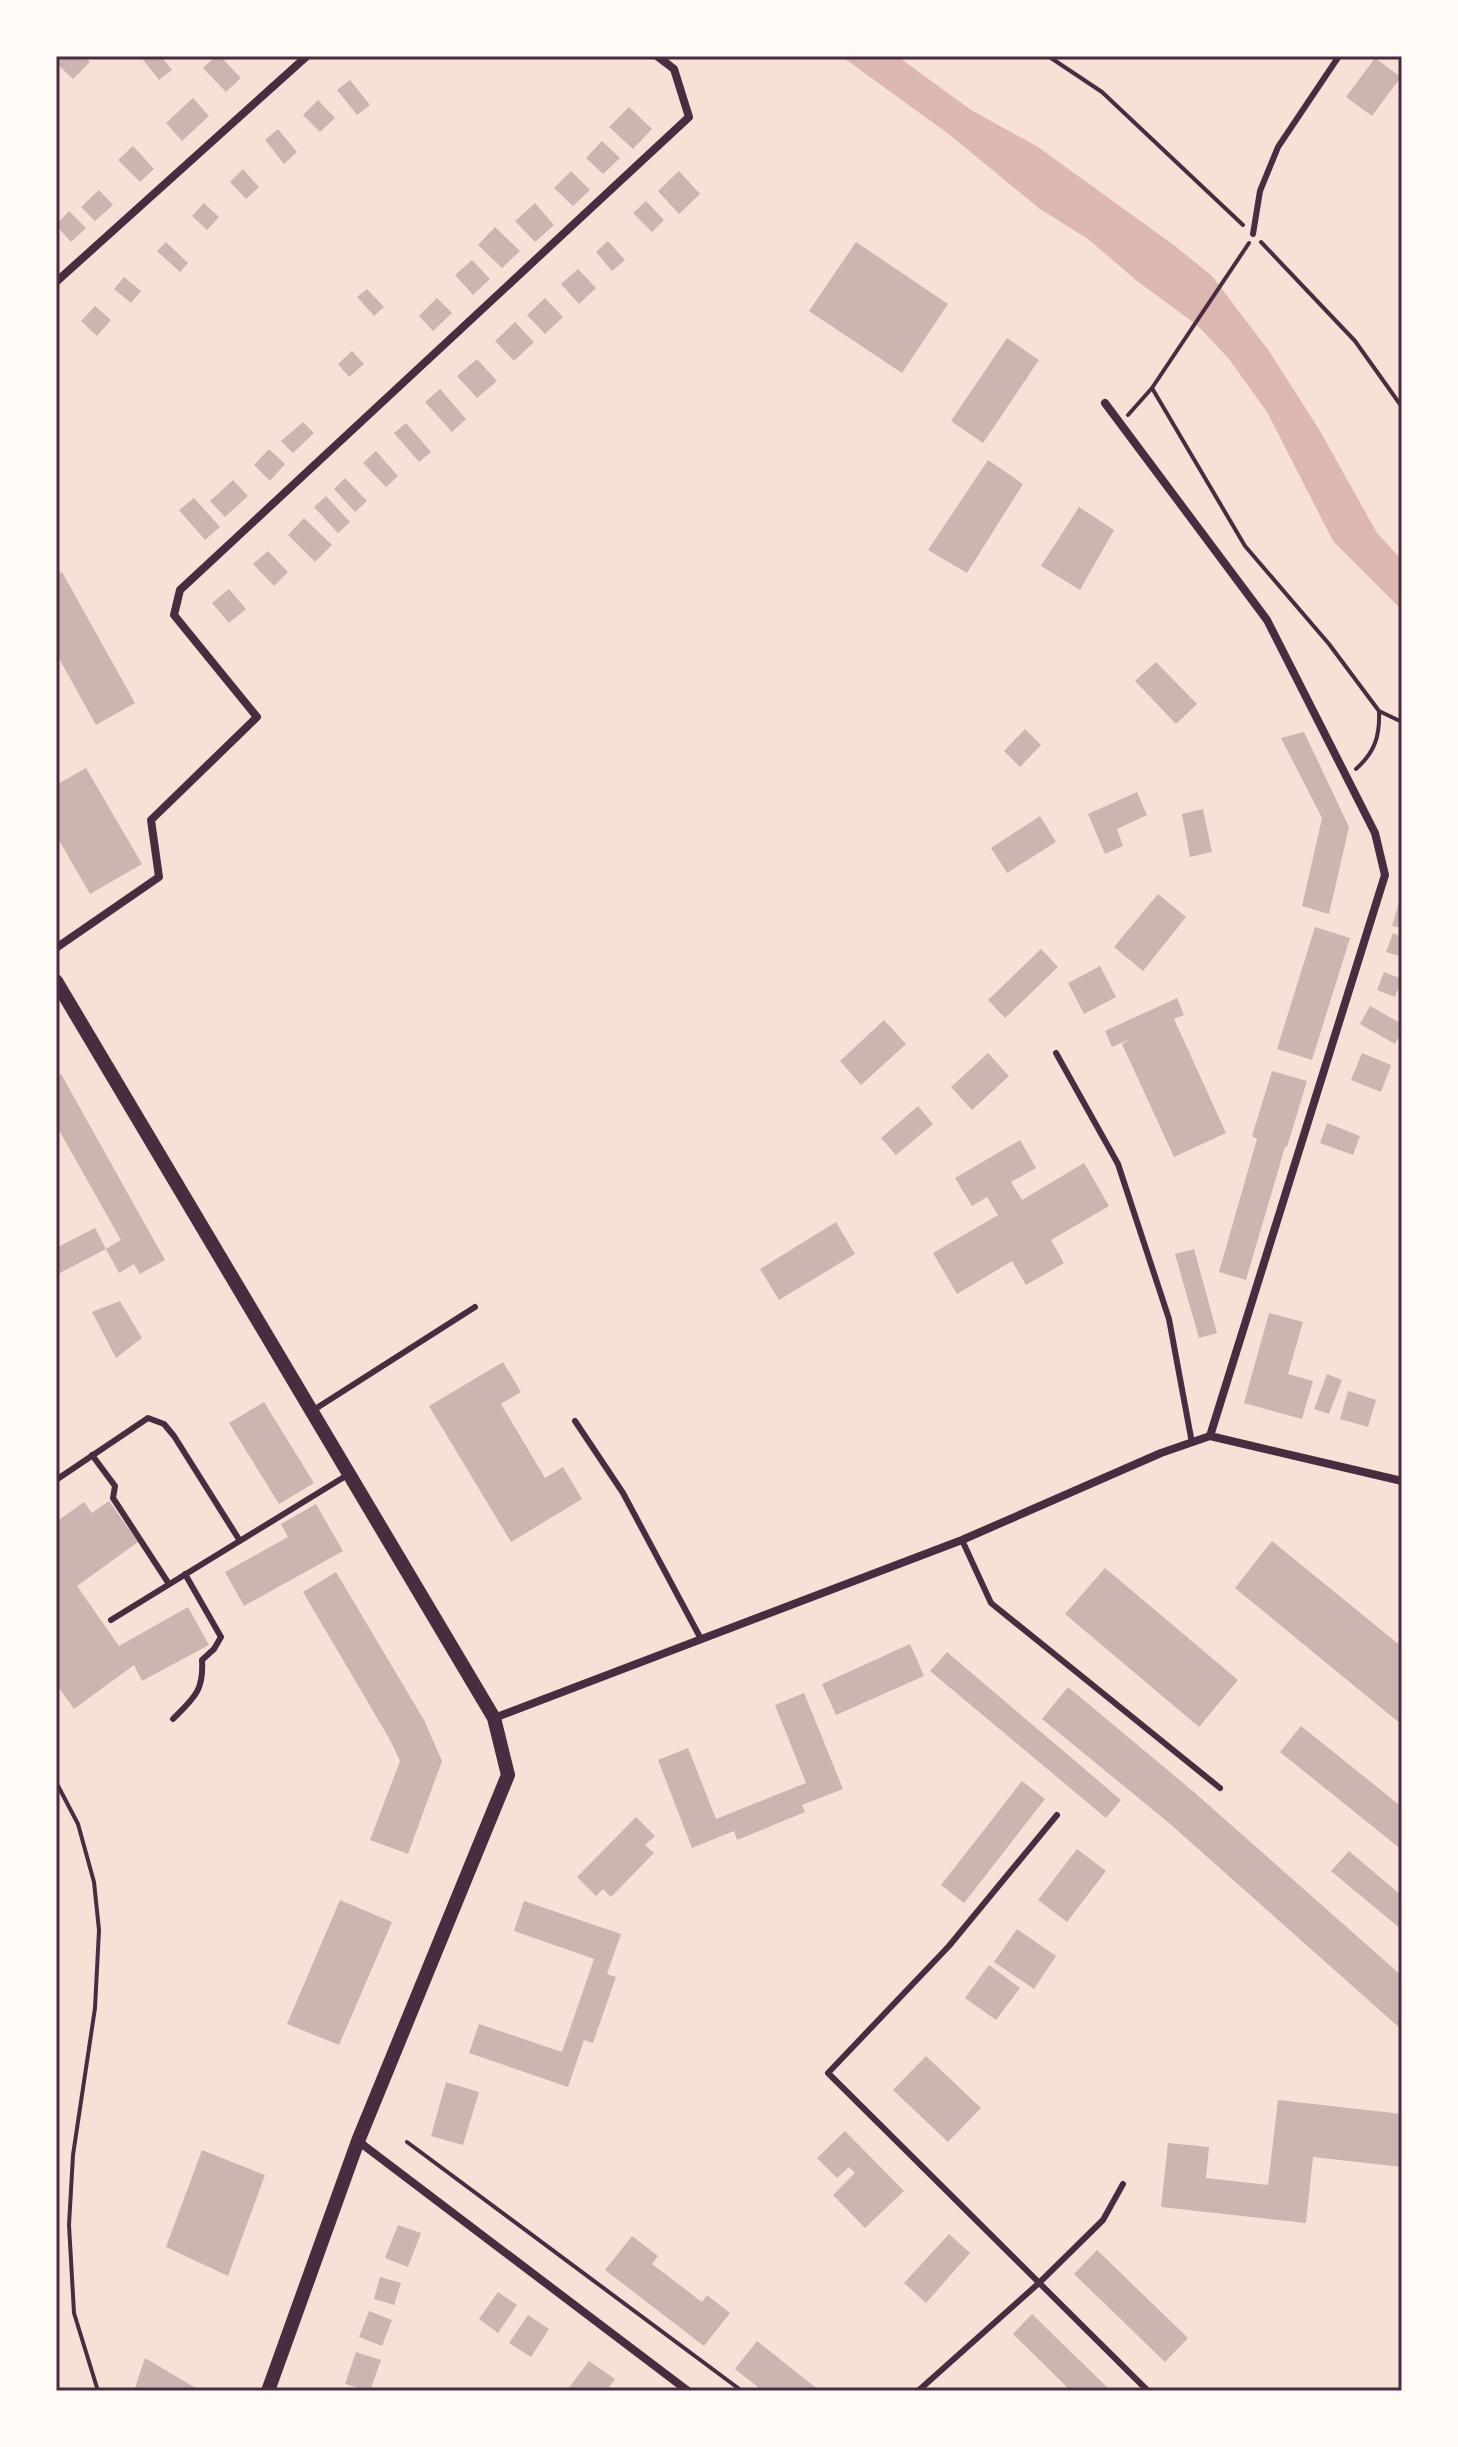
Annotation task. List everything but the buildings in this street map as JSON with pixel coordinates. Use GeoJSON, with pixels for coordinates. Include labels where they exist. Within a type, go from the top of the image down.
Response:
{"type":"FeatureCollection","features":[{"type":"Feature","properties":{"kind":"street"},"geometry":{"type":"LineString","coordinates":[[56,282],[307,56]]}},
{"type":"Feature","properties":{"kind":"street"},"geometry":{"type":"LineString","coordinates":[[56,948],[159,877],[151,820],[257,717],[174,615],[180,590],[689,117],[674,69],[657,56]]}},
{"type":"Feature","properties":{"kind":"street"},"geometry":{"type":"LineString","coordinates":[[1105,403],[1267,620],[1375,833],[1385,875],[1210,1436]]}},
{"type":"Feature","properties":{"kind":"street"},"geometry":{"type":"LineString","coordinates":[[56,981],[494,1718],[508,1775],[358,2141],[268,2391]]}},
{"type":"Feature","properties":{"kind":"street"},"geometry":{"type":"LineString","coordinates":[[494,1718],[962,1540],[1161,1453],[1210,1436],[1402,1481]]}},
{"type":"Feature","properties":{"kind":"street"},"geometry":{"type":"LineString","coordinates":[[358,2141],[688,2391]]}},
{"type":"Feature","properties":{"kind":"lane"},"geometry":{"type":"LineString","coordinates":[[1253,234],[1260,191],[1272,158],[1339,56]]}},
{"type":"Feature","properties":{"kind":"lane"},"geometry":{"type":"LineString","coordinates":[[1056,1053],[1118,1164],[1169,1319],[1192,1443]]}},
{"type":"Feature","properties":{"kind":"lane"},"geometry":{"type":"LineString","coordinates":[[312,1411],[475,1307]]}},
{"type":"Feature","properties":{"kind":"lane"},"geometry":{"type":"LineString","coordinates":[[56,1480],[148,1418],[164,1424],[174,1436],[240,1541]]}},
{"type":"Feature","properties":{"kind":"lane"},"geometry":{"type":"LineString","coordinates":[[575,1421],[623,1493],[701,1639]]}},
{"type":"Feature","properties":{"kind":"lane"},"geometry":{"type":"LineString","coordinates":[[92,1455],[115,1486],[113,1498],[169,1584]]}},
{"type":"Feature","properties":{"kind":"lane"},"geometry":{"type":"LineString","coordinates":[[111,1620],[349,1474]]}},
{"type":"Feature","properties":{"kind":"lane"},"geometry":{"type":"LineString","coordinates":[[962,1540],[991,1603],[1220,1788]]}},
{"type":"Feature","properties":{"kind":"lane"},"geometry":{"type":"LineString","coordinates":[[173,1719],[197,1695],[203,1678],[202,1660],[221,1637],[185,1574]]}},
{"type":"Feature","properties":{"kind":"lane"},"geometry":{"type":"LineString","coordinates":[[1057,1815],[949,1946],[828,2073],[1148,2391]]}},
{"type":"Feature","properties":{"kind":"lane"},"geometry":{"type":"LineString","coordinates":[[918,2391],[1039,2283],[1103,2220],[1123,2184]]}},
{"type":"Feature","properties":{"kind":"path"},"geometry":{"type":"LineString","coordinates":[[1048,56],[1102,92],[1253,234],[1355,341],[1402,407]]}},
{"type":"Feature","properties":{"kind":"path"},"geometry":{"type":"LineString","coordinates":[[1121,423],[1152,388],[1235,266],[1253,234]]}},
{"type":"Feature","properties":{"kind":"path"},"geometry":{"type":"LineString","coordinates":[[1152,388],[1245,546],[1329,644],[1379,711],[1402,722]]}},
{"type":"Feature","properties":{"kind":"path"},"geometry":{"type":"LineString","coordinates":[[1346,777],[1370,757],[1380,732],[1379,711]]}},
{"type":"Feature","properties":{"kind":"path"},"geometry":{"type":"LineString","coordinates":[[56,1782],[78,1824],[94,1882],[99,1930],[95,2008],[73,2155],[69,2225],[74,2313],[98,2391]]}},
{"type":"Feature","properties":{"kind":"path"},"geometry":{"type":"LineString","coordinates":[[407,2142],[742,2391]]}},
{"type":"Feature","properties":{"kind":"shaded area"},"geometry":{"type":"Polygon","coordinates":[[[841,56],[897,56],[971,110],[1038,147],[1212,276],[1269,351],[1320,431],[1377,533],[1402,560],[1402,610],[1333,541],[1267,412],[1229,359],[1197,325],[1137,281],[1088,239],[1040,209],[950,135],[841,56]]]}}]}
